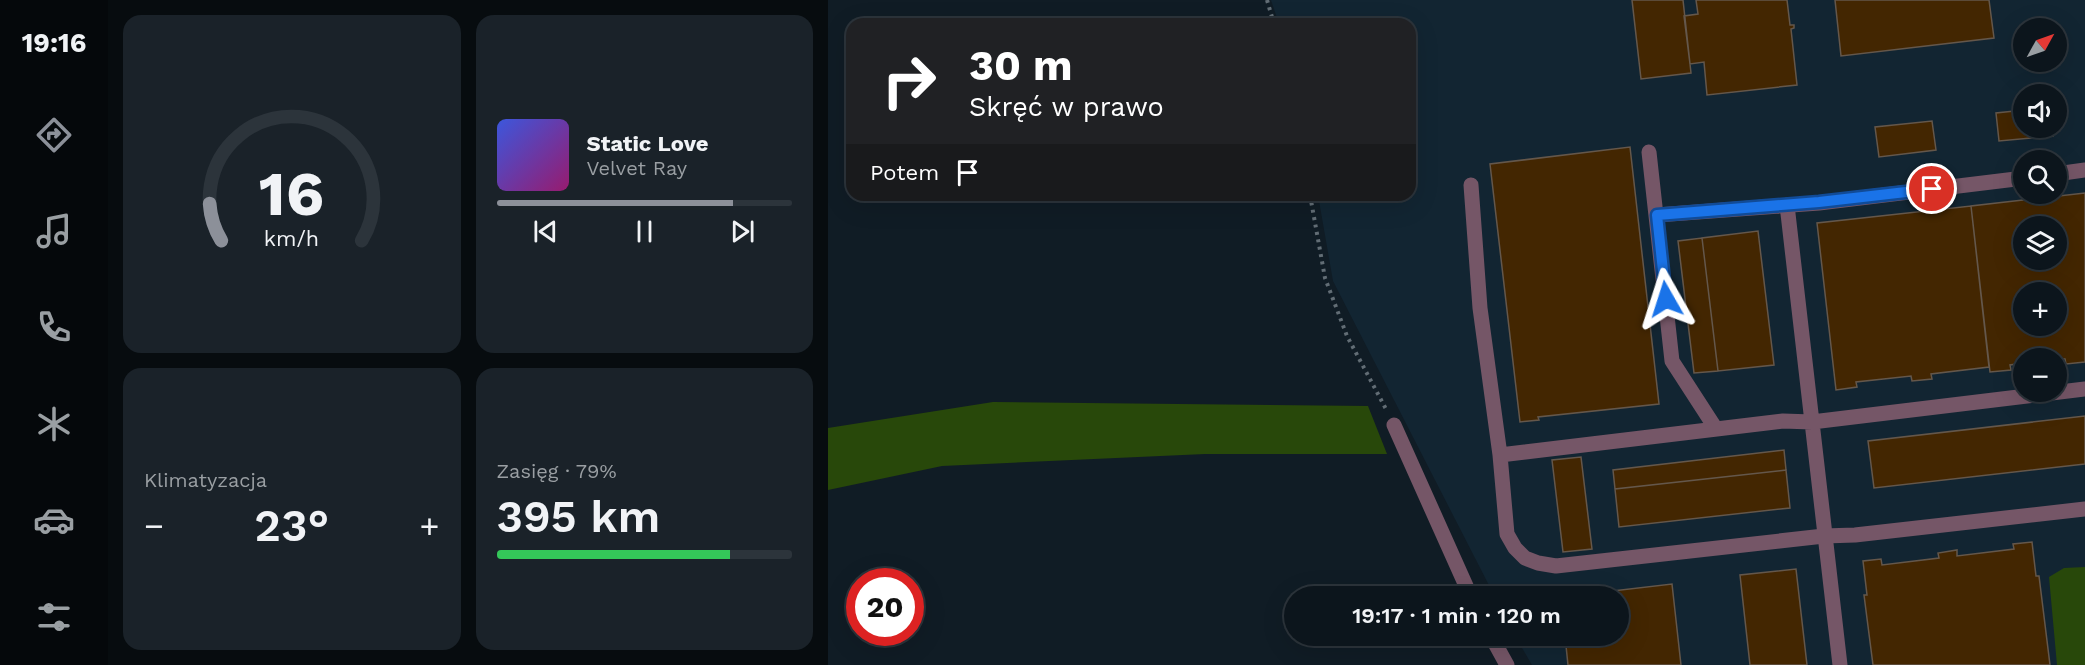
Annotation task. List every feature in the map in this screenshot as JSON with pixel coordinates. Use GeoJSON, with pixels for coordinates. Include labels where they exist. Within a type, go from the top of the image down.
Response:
{"type":"FeatureCollection","features":[{"type":"Feature","properties":{"kind":"street"},"geometry":{"type":"LineString","coordinates":[[1649,152],[1672,361],[1716,429]]}},
{"type":"Feature","properties":{"kind":"street"},"geometry":{"type":"LineString","coordinates":[[2067,172],[2085,170]]}},
{"type":"Feature","properties":{"kind":"street"},"geometry":{"type":"LineString","coordinates":[[1657,215],[1787,205],[2013,179]]}},
{"type":"Feature","properties":{"kind":"street"},"geometry":{"type":"LineString","coordinates":[[1471,185],[1479,308],[1500,454],[1507,534],[1515,548],[1525,558],[1556,566],[1824,536],[1855,536],[2085,509]]}},
{"type":"Feature","properties":{"kind":"street"},"geometry":{"type":"LineString","coordinates":[[1787,205],[1840,665]]}},
{"type":"Feature","properties":{"kind":"street"},"geometry":{"type":"LineString","coordinates":[[1500,454],[1783,421],[1812,422],[2085,389]]}},
{"type":"Feature","properties":{"kind":"street"},"geometry":{"type":"LineString","coordinates":[[1394,425],[1466,586]]}},
{"type":"Feature","properties":{"kind":"street"},"geometry":{"type":"LineString","coordinates":[[1497,646],[1507,665]]}},
{"type":"Feature","properties":{"kind":"path"},"geometry":{"type":"LineString","coordinates":[[1267,0],[1272,18]]}},
{"type":"Feature","properties":{"kind":"path"},"geometry":{"type":"LineString","coordinates":[[1311,201],[1325,278],[1347,336],[1372,379],[1394,425]]}},
{"type":"Feature","properties":{"kind":"shaded area"},"geometry":{"type":"Polygon","coordinates":[[[1271,0],[2085,0],[2085,665],[1532,665],[1521,646],[1629,646],[1629,586],[1489,586],[1333,281],[1319,201],[1416,201],[1416,18],[1277,18],[1271,0]]]}},
{"type":"Feature","properties":{"kind":"green space"},"geometry":{"type":"Polygon","coordinates":[[[993,402],[1368,406],[1387,454],[1205,454],[942,466],[828,490],[828,428],[993,402]]]}},
{"type":"Feature","properties":{"kind":"green space"},"geometry":{"type":"Polygon","coordinates":[[[2085,567],[2085,665],[2057,665],[2049,577],[2064,568],[2085,567]]]}},
{"type":"Feature","properties":{"kind":"building"},"geometry":{"type":"Polygon","coordinates":[[[1632,0],[1683,0],[1691,73],[1641,79],[1632,0]]]}},
{"type":"Feature","properties":{"kind":"building"},"geometry":{"type":"Polygon","coordinates":[[[1696,0],[1787,0],[1790,25],[1794,25],[1791,29],[1797,85],[1707,95],[1704,62],[1690,64],[1684,16],[1698,14],[1696,0]]]}},
{"type":"Feature","properties":{"kind":"building"},"geometry":{"type":"Polygon","coordinates":[[[1835,0],[1989,0],[1994,38],[1841,56],[1835,0]]]}},
{"type":"Feature","properties":{"kind":"building"},"geometry":{"type":"Polygon","coordinates":[[[2013,111],[2013,138],[2031,138],[1999,141],[1996,113],[2013,111]]]}},
{"type":"Feature","properties":{"kind":"building"},"geometry":{"type":"Polygon","coordinates":[[[1932,121],[1936,150],[1879,157],[1875,127],[1932,121]]]}},
{"type":"Feature","properties":{"kind":"building"},"geometry":{"type":"Polygon","coordinates":[[[1630,147],[1659,404],[1538,417],[1539,420],[1520,422],[1490,164],[1630,147]]]}},
{"type":"Feature","properties":{"kind":"building"},"geometry":{"type":"Polygon","coordinates":[[[2085,193],[2085,362],[2067,364],[2067,348],[2013,348],[2011,370],[1990,372],[1971,206],[2013,201],[2013,204],[2067,204],[2067,195],[2085,193]]]}},
{"type":"Feature","properties":{"kind":"building"},"geometry":{"type":"Polygon","coordinates":[[[1971,206],[1989,367],[1931,374],[1932,379],[1912,381],[1911,376],[1856,382],[1857,387],[1836,390],[1817,223],[1971,206]]]}},
{"type":"Feature","properties":{"kind":"building"},"geometry":{"type":"Polygon","coordinates":[[[1758,231],[1774,365],[1718,371],[1702,238],[1758,231]]]}},
{"type":"Feature","properties":{"kind":"building"},"geometry":{"type":"Polygon","coordinates":[[[1702,238],[1718,371],[1694,373],[1678,241],[1702,238]]]}},
{"type":"Feature","properties":{"kind":"building"},"geometry":{"type":"Polygon","coordinates":[[[2085,416],[2085,464],[1874,488],[1868,441],[2085,416]]]}},
{"type":"Feature","properties":{"kind":"building"},"geometry":{"type":"Polygon","coordinates":[[[1784,450],[1786,470],[1615,489],[1613,470],[1784,450]]]}},
{"type":"Feature","properties":{"kind":"building"},"geometry":{"type":"Polygon","coordinates":[[[1581,457],[1592,549],[1563,552],[1552,460],[1581,457]]]}},
{"type":"Feature","properties":{"kind":"building"},"geometry":{"type":"Polygon","coordinates":[[[1786,470],[1790,508],[1619,527],[1615,489],[1786,470]]]}},
{"type":"Feature","properties":{"kind":"building"},"geometry":{"type":"Polygon","coordinates":[[[2032,542],[2036,576],[2039,576],[2050,665],[1873,665],[1864,595],[1867,595],[1863,561],[1881,559],[1882,565],[1939,558],[1938,553],[1957,550],[1957,556],[2014,549],[2013,544],[2032,542]]]}},
{"type":"Feature","properties":{"kind":"building"},"geometry":{"type":"Polygon","coordinates":[[[1796,569],[1807,665],[1750,665],[1740,575],[1796,569]]]}},
{"type":"Feature","properties":{"kind":"building"},"geometry":{"type":"Polygon","coordinates":[[[1672,584],[1681,665],[1568,665],[1566,646],[1629,646],[1629,589],[1672,584]]]}},
{"type":"Feature","properties":{"kind":"route"},"geometry":{"type":"LineString","coordinates":[[1666,299],[1657,215],[1819,202],[1932,189]]}}]}
